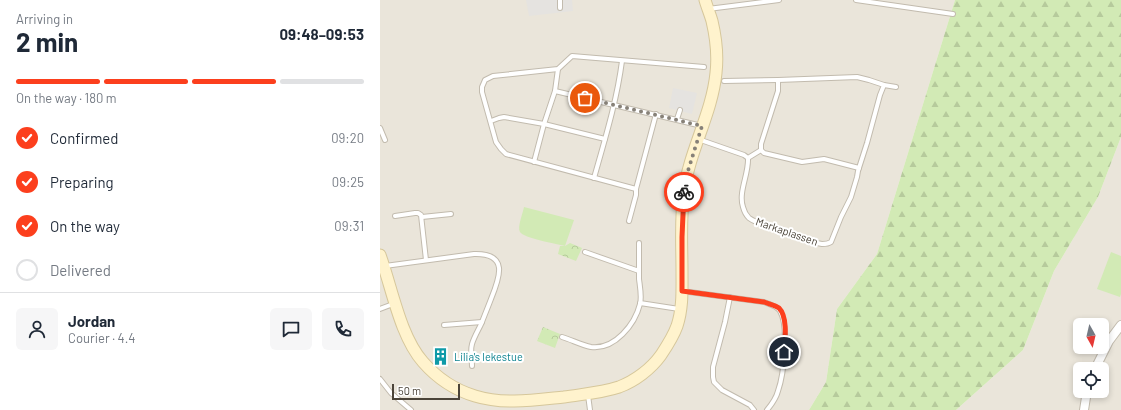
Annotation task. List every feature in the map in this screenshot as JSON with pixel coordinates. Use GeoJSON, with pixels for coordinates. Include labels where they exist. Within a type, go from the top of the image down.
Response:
{"type":"FeatureCollection","features":[{"type":"Feature","properties":{"kind":"street"},"geometry":{"type":"LineString","coordinates":[[380,255],[407,337],[419,358],[433,373],[452,387],[475,396],[489,399],[502,401],[522,401],[604,392],[634,380],[659,357],[671,339],[681,309],[684,190],[687,174],[712,92],[716,64],[715,39],[712,21],[707,5]]}},
{"type":"Feature","properties":{"kind":"street"},"geometry":{"type":"LineString","coordinates":[[1098,362],[1109,341],[1121,325]]}},
{"type":"Feature","properties":{"kind":"street"},"geometry":{"type":"LineString","coordinates":[[1084,410],[1086,398]]}},
{"type":"Feature","properties":{"kind":"lane"},"geometry":{"type":"LineString","coordinates":[[560,0],[560,8]]}},
{"type":"Feature","properties":{"kind":"lane"},"geometry":{"type":"LineString","coordinates":[[730,0],[731,6]]}},
{"type":"Feature","properties":{"kind":"lane"},"geometry":{"type":"LineString","coordinates":[[707,5],[731,6],[779,0]]}},
{"type":"Feature","properties":{"kind":"lane"},"geometry":{"type":"LineString","coordinates":[[856,0],[953,14]]}},
{"type":"Feature","properties":{"kind":"lane"},"geometry":{"type":"LineString","coordinates":[[636,189],[506,154],[496,142],[482,92],[483,84],[488,78],[493,76],[558,69],[572,56],[704,67]]}},
{"type":"Feature","properties":{"kind":"lane"},"geometry":{"type":"LineString","coordinates":[[594,178],[605,139],[620,76],[622,61]]}},
{"type":"Feature","properties":{"kind":"lane"},"geometry":{"type":"LineString","coordinates":[[534,162],[555,91],[558,69]]}},
{"type":"Feature","properties":{"kind":"lane"},"geometry":{"type":"LineString","coordinates":[[724,81],[857,77],[896,87]]}},
{"type":"Feature","properties":{"kind":"lane"},"geometry":{"type":"LineString","coordinates":[[761,150],[761,144],[778,91],[778,80]]}},
{"type":"Feature","properties":{"kind":"lane","name":"Markaplassen"},"geometry":{"type":"LineString","coordinates":[[748,158],[742,198],[743,207],[747,216],[759,223],[812,242],[827,244],[831,242],[851,197],[858,168],[884,85]]}},
{"type":"Feature","properties":{"kind":"lane"},"geometry":{"type":"LineString","coordinates":[[555,91],[702,126]]}},
{"type":"Feature","properties":{"kind":"lane"},"geometry":{"type":"LineString","coordinates":[[677,119],[680,110]]}},
{"type":"Feature","properties":{"kind":"lane"},"geometry":{"type":"LineString","coordinates":[[630,221],[636,189],[656,114]]}},
{"type":"Feature","properties":{"kind":"lane"},"geometry":{"type":"LineString","coordinates":[[491,121],[504,117],[544,124],[605,139]]}},
{"type":"Feature","properties":{"kind":"lane"},"geometry":{"type":"LineString","coordinates":[[380,128],[385,140]]}},
{"type":"Feature","properties":{"kind":"lane"},"geometry":{"type":"LineString","coordinates":[[698,139],[744,155],[748,158],[761,150]]}},
{"type":"Feature","properties":{"kind":"lane"},"geometry":{"type":"LineString","coordinates":[[761,150],[764,153],[802,162],[824,159],[858,168]]}},
{"type":"Feature","properties":{"kind":"lane"},"geometry":{"type":"LineString","coordinates":[[395,216],[415,213],[420,214],[422,217],[451,214]]}},
{"type":"Feature","properties":{"kind":"lane"},"geometry":{"type":"LineString","coordinates":[[422,217],[426,260]]}},
{"type":"Feature","properties":{"kind":"lane"},"geometry":{"type":"LineString","coordinates":[[562,337],[592,347],[613,343],[629,327],[640,303],[639,243]]}},
{"type":"Feature","properties":{"kind":"lane"},"geometry":{"type":"LineString","coordinates":[[585,252],[639,271]]}},
{"type":"Feature","properties":{"kind":"lane"},"geometry":{"type":"LineString","coordinates":[[384,267],[426,260],[482,254],[488,255],[496,260],[499,267],[499,277],[472,345],[472,366]]}},
{"type":"Feature","properties":{"kind":"lane"},"geometry":{"type":"LineString","coordinates":[[682,291],[764,302],[780,310],[784,319],[785,340],[780,384],[773,404],[767,410]]}},
{"type":"Feature","properties":{"kind":"lane"},"geometry":{"type":"LineString","coordinates":[[730,297],[713,367],[714,382],[722,390],[750,405],[754,410]]}},
{"type":"Feature","properties":{"kind":"lane"},"geometry":{"type":"LineString","coordinates":[[640,303],[681,309]]}},
{"type":"Feature","properties":{"kind":"lane"},"geometry":{"type":"LineString","coordinates":[[380,309],[396,304]]}},
{"type":"Feature","properties":{"kind":"lane"},"geometry":{"type":"LineString","coordinates":[[444,325],[482,322]]}},
{"type":"Feature","properties":{"kind":"lane"},"geometry":{"type":"LineString","coordinates":[[380,379],[391,393],[409,409]]}},
{"type":"Feature","properties":{"kind":"lane"},"geometry":{"type":"LineString","coordinates":[[588,394],[590,410]]}},
{"type":"Feature","properties":{"kind":"shaded area"},"geometry":{"type":"Polygon","coordinates":[[[380,0],[955,0],[877,254],[837,309],[826,382],[809,410],[380,410],[380,0]]]}},
{"type":"Feature","properties":{"kind":"shaded area"},"geometry":{"type":"Polygon","coordinates":[[[526,0],[572,0],[573,11],[529,16],[526,0]]]}},
{"type":"Feature","properties":{"kind":"shaded area"},"geometry":{"type":"Polygon","coordinates":[[[673,88],[697,93],[692,114],[669,108],[673,88]]]}},
{"type":"Feature","properties":{"kind":"shaded area"},"geometry":{"type":"Polygon","coordinates":[[[1121,137],[1121,410],[956,410],[1023,350],[1054,271],[1098,197],[1121,137]]]}},
{"type":"Feature","properties":{"kind":"green space"},"geometry":{"type":"Polygon","coordinates":[[[955,0],[1121,0],[1121,137],[1098,197],[1054,271],[1023,350],[956,410],[809,410],[826,382],[837,309],[877,254],[955,0]]]}},
{"type":"Feature","properties":{"kind":"green space"},"geometry":{"type":"Polygon","coordinates":[[[524,207],[574,220],[565,246],[533,239],[522,234],[519,230],[524,207]]]}},
{"type":"Feature","properties":{"kind":"green space"},"geometry":{"type":"Polygon","coordinates":[[[570,243],[582,248],[576,261],[558,254],[560,246],[565,246],[570,243]]]}},
{"type":"Feature","properties":{"kind":"green space"},"geometry":{"type":"Polygon","coordinates":[[[1111,252],[1121,256],[1120,297],[1097,289],[1111,252]]]}},
{"type":"Feature","properties":{"kind":"green space"},"geometry":{"type":"Polygon","coordinates":[[[543,327],[560,334],[555,348],[537,341],[543,327]]]}},
{"type":"Feature","properties":{"kind":"way so far"},"geometry":{"type":"LineString","coordinates":[[585,98],[702,126],[687,174],[684,192]]}},
{"type":"Feature","properties":{"kind":"place","name":"Lilia's lekestue"},"geometry":{"type":"Point","coordinates":[441,356]}},
{"type":"Feature","properties":{"kind":"route"},"geometry":{"type":"LineString","coordinates":[[684,192],[682,202],[682,291],[764,302],[779,308],[785,325],[784,352]]}}]}
